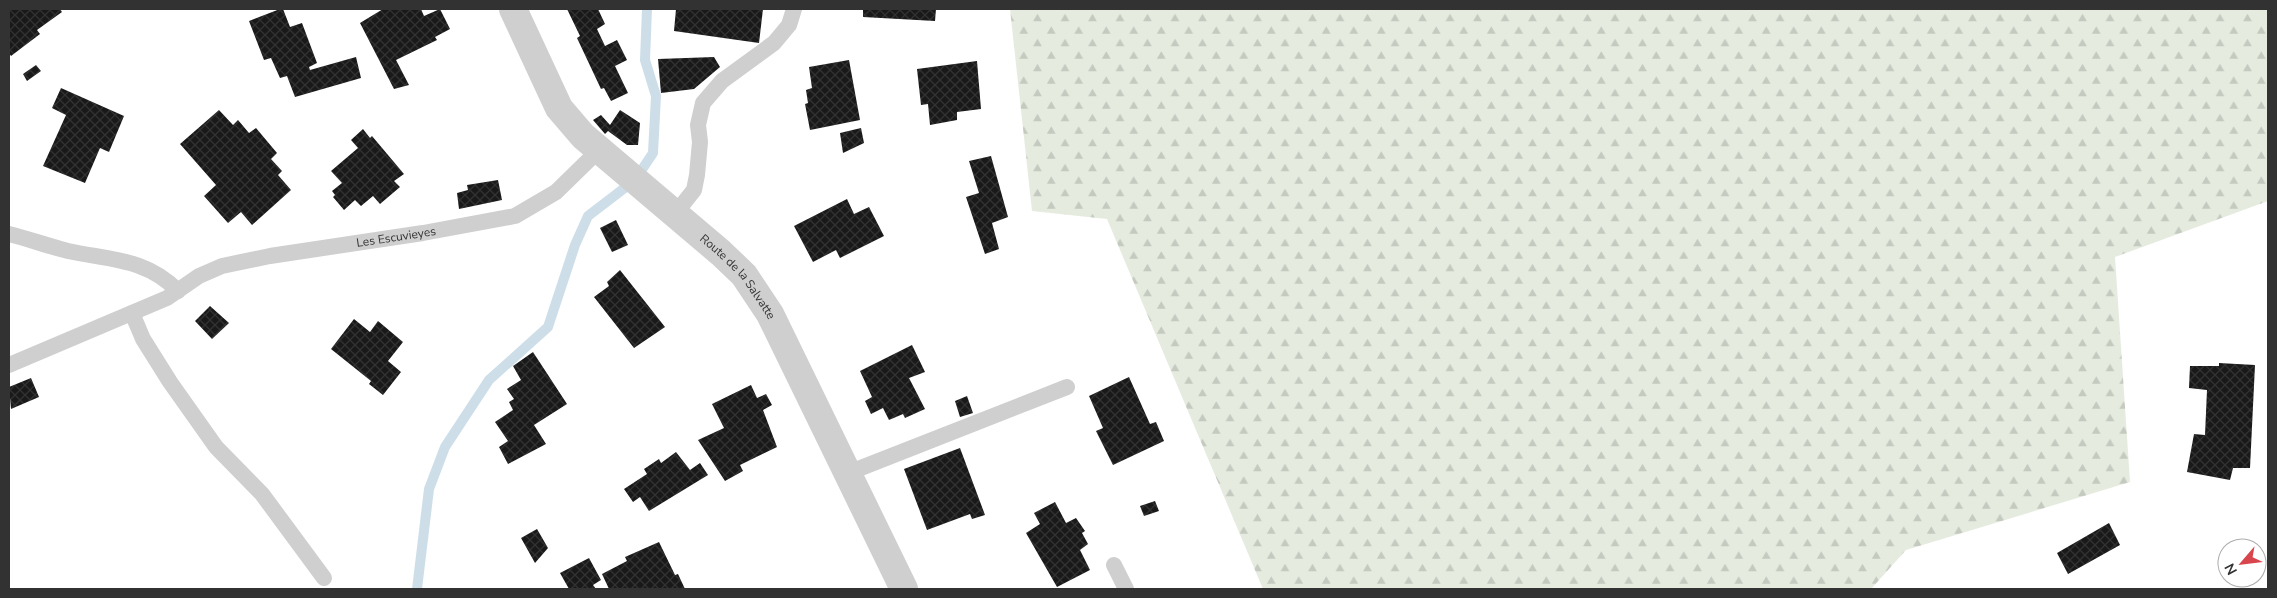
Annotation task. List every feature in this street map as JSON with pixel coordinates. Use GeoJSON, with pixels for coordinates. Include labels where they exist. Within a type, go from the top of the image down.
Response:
{"type":"FeatureCollection","features":[{"type":"Feature","properties":{"kind":"street","name":"Route de la Salvatte"},"geometry":{"type":"LineString","coordinates":[[513,9],[559,108],[583,136],[727,258],[744,275],[758,294],[770,314],[904,589]]}},
{"type":"Feature","properties":{"kind":"lane"},"geometry":{"type":"LineString","coordinates":[[675,214],[694,190],[700,142],[698,125],[703,103],[722,81],[779,38],[789,25],[794,9]]}},
{"type":"Feature","properties":{"kind":"lane","name":"Les Escuvieyes"},"geometry":{"type":"LineString","coordinates":[[9,364],[167,298],[199,276],[222,266],[270,256],[423,233],[515,216],[556,192],[599,150]]}},
{"type":"Feature","properties":{"kind":"lane"},"geometry":{"type":"LineString","coordinates":[[9,234],[67,250],[115,258],[147,268],[168,280],[178,290]]}},
{"type":"Feature","properties":{"kind":"lane"},"geometry":{"type":"LineString","coordinates":[[132,313],[143,339],[170,382],[216,447],[262,494],[324,578]]}},
{"type":"Feature","properties":{"kind":"lane"},"geometry":{"type":"LineString","coordinates":[[848,473],[1067,387]]}},
{"type":"Feature","properties":{"kind":"lane"},"geometry":{"type":"LineString","coordinates":[[1114,565],[1126,589]]}},
{"type":"Feature","properties":{"kind":"green space"},"geometry":{"type":"Polygon","coordinates":[[[1010,9],[2268,9],[2268,201],[2115,257],[2130,482],[1906,550],[1871,589],[1263,589],[1107,219],[1032,211],[1010,9]]]}},
{"type":"Feature","properties":{"kind":"building"},"geometry":{"type":"Polygon","coordinates":[[[9,9],[60,9],[62,12],[37,30],[40,34],[11,56],[9,53],[9,9]]]}},
{"type":"Feature","properties":{"kind":"building"},"geometry":{"type":"Polygon","coordinates":[[[283,9],[290,27],[302,23],[317,63],[309,67],[310,70],[356,57],[361,78],[295,97],[287,76],[280,78],[271,58],[264,60],[249,21],[283,9]]]}},
{"type":"Feature","properties":{"kind":"building"},"geometry":{"type":"Polygon","coordinates":[[[383,9],[421,9],[424,16],[440,9],[450,29],[435,37],[437,40],[396,60],[409,85],[394,89],[360,23],[383,9]]]}},
{"type":"Feature","properties":{"kind":"building"},"geometry":{"type":"Polygon","coordinates":[[[567,9],[598,9],[605,24],[597,29],[605,46],[617,40],[627,60],[615,66],[628,93],[611,101],[604,88],[601,89],[577,38],[580,36],[567,9]]]}},
{"type":"Feature","properties":{"kind":"building"},"geometry":{"type":"Polygon","coordinates":[[[676,9],[763,9],[759,43],[674,31],[676,9]]]}},
{"type":"Feature","properties":{"kind":"building"},"geometry":{"type":"Polygon","coordinates":[[[863,9],[936,9],[935,21],[863,17],[863,9]]]}},
{"type":"Feature","properties":{"kind":"building"},"geometry":{"type":"Polygon","coordinates":[[[714,57],[720,67],[694,89],[661,93],[658,59],[714,57]]]}},
{"type":"Feature","properties":{"kind":"building"},"geometry":{"type":"Polygon","coordinates":[[[849,60],[860,120],[810,130],[805,104],[808,103],[806,90],[812,88],[809,67],[849,60]]]}},
{"type":"Feature","properties":{"kind":"building"},"geometry":{"type":"Polygon","coordinates":[[[977,61],[981,109],[957,112],[957,120],[930,125],[928,104],[921,105],[917,69],[977,61]]]}},
{"type":"Feature","properties":{"kind":"building"},"geometry":{"type":"Polygon","coordinates":[[[36,65],[41,71],[27,81],[23,74],[36,65]]]}},
{"type":"Feature","properties":{"kind":"building"},"geometry":{"type":"Polygon","coordinates":[[[61,88],[124,116],[109,152],[100,148],[85,183],[43,166],[66,115],[52,108],[61,88]]]}},
{"type":"Feature","properties":{"kind":"building"},"geometry":{"type":"Polygon","coordinates":[[[219,110],[233,125],[238,120],[249,133],[256,128],[277,153],[271,159],[282,171],[278,175],[291,190],[252,225],[241,212],[228,223],[204,196],[216,185],[180,144],[219,110]]]}},
{"type":"Feature","properties":{"kind":"building"},"geometry":{"type":"Polygon","coordinates":[[[620,110],[640,123],[638,145],[627,145],[608,131],[605,134],[593,120],[601,115],[610,125],[620,110]]]}},
{"type":"Feature","properties":{"kind":"building"},"geometry":{"type":"Polygon","coordinates":[[[861,128],[864,143],[843,153],[840,133],[861,128]]]}},
{"type":"Feature","properties":{"kind":"building"},"geometry":{"type":"Polygon","coordinates":[[[363,129],[370,138],[372,136],[404,174],[394,181],[400,187],[380,204],[373,196],[361,206],[355,200],[344,210],[333,197],[335,195],[332,191],[342,183],[331,171],[358,148],[351,140],[363,129]]]}},
{"type":"Feature","properties":{"kind":"building"},"geometry":{"type":"Polygon","coordinates":[[[991,156],[1008,217],[992,223],[999,249],[985,254],[966,197],[979,193],[969,161],[991,156]]]}},
{"type":"Feature","properties":{"kind":"building"},"geometry":{"type":"Polygon","coordinates":[[[498,180],[502,200],[459,209],[457,193],[468,190],[467,185],[498,180]]]}},
{"type":"Feature","properties":{"kind":"building"},"geometry":{"type":"Polygon","coordinates":[[[847,199],[854,214],[869,207],[884,236],[840,258],[836,250],[813,262],[794,226],[847,199]]]}},
{"type":"Feature","properties":{"kind":"building"},"geometry":{"type":"Polygon","coordinates":[[[616,220],[628,245],[612,252],[600,228],[616,220]]]}},
{"type":"Feature","properties":{"kind":"building"},"geometry":{"type":"Polygon","coordinates":[[[620,270],[665,327],[634,348],[594,297],[609,286],[607,282],[620,270]]]}},
{"type":"Feature","properties":{"kind":"building"},"geometry":{"type":"Polygon","coordinates":[[[210,306],[229,323],[212,339],[195,321],[210,306]]]}},
{"type":"Feature","properties":{"kind":"building"},"geometry":{"type":"Polygon","coordinates":[[[354,319],[370,332],[378,321],[403,342],[388,361],[401,372],[383,395],[369,384],[371,381],[331,349],[354,319]]]}},
{"type":"Feature","properties":{"kind":"building"},"geometry":{"type":"Polygon","coordinates":[[[912,345],[925,372],[909,378],[925,409],[905,418],[903,414],[889,420],[883,408],[871,414],[865,401],[872,397],[860,371],[912,345]]]}},
{"type":"Feature","properties":{"kind":"building"},"geometry":{"type":"Polygon","coordinates":[[[533,352],[567,404],[534,425],[546,444],[508,464],[499,447],[508,441],[495,422],[513,410],[509,402],[514,399],[507,389],[521,380],[513,366],[533,352]]]}},
{"type":"Feature","properties":{"kind":"building"},"geometry":{"type":"Polygon","coordinates":[[[2219,363],[2255,365],[2250,468],[2233,468],[2230,480],[2187,472],[2194,434],[2205,435],[2207,390],[2189,388],[2190,366],[2219,366],[2219,363]]]}},
{"type":"Feature","properties":{"kind":"building"},"geometry":{"type":"Polygon","coordinates":[[[1129,377],[1150,424],[1156,422],[1164,441],[1113,465],[1096,431],[1103,428],[1089,396],[1129,377]]]}},
{"type":"Feature","properties":{"kind":"building"},"geometry":{"type":"Polygon","coordinates":[[[31,378],[39,397],[11,409],[9,387],[31,378]]]}},
{"type":"Feature","properties":{"kind":"building"},"geometry":{"type":"Polygon","coordinates":[[[751,385],[757,398],[766,394],[772,405],[763,410],[777,447],[740,465],[743,471],[725,481],[698,440],[724,428],[712,404],[751,385]]]}},
{"type":"Feature","properties":{"kind":"building"},"geometry":{"type":"Polygon","coordinates":[[[967,396],[973,413],[960,417],[955,401],[967,396]]]}},
{"type":"Feature","properties":{"kind":"building"},"geometry":{"type":"Polygon","coordinates":[[[960,448],[985,515],[972,519],[970,514],[927,530],[904,469],[960,448]]]}},
{"type":"Feature","properties":{"kind":"building"},"geometry":{"type":"Polygon","coordinates":[[[676,452],[690,470],[700,463],[708,475],[649,511],[640,497],[633,502],[624,489],[647,474],[644,469],[659,459],[661,463],[676,452]]]}},
{"type":"Feature","properties":{"kind":"building"},"geometry":{"type":"Polygon","coordinates":[[[1155,501],[1159,511],[1144,516],[1140,506],[1155,501]]]}},
{"type":"Feature","properties":{"kind":"building"},"geometry":{"type":"Polygon","coordinates":[[[1055,502],[1066,523],[1076,518],[1085,531],[1082,533],[1088,544],[1080,550],[1090,570],[1057,587],[1026,533],[1040,524],[1034,513],[1055,502]]]}},
{"type":"Feature","properties":{"kind":"building"},"geometry":{"type":"Polygon","coordinates":[[[2109,523],[2120,545],[2068,574],[2057,553],[2109,523]]]}},
{"type":"Feature","properties":{"kind":"building"},"geometry":{"type":"Polygon","coordinates":[[[537,529],[548,548],[535,563],[521,538],[537,529]]]}},
{"type":"Feature","properties":{"kind":"building"},"geometry":{"type":"Polygon","coordinates":[[[659,542],[675,575],[678,574],[685,589],[609,589],[602,574],[627,561],[625,557],[659,542]]]}},
{"type":"Feature","properties":{"kind":"building"},"geometry":{"type":"Polygon","coordinates":[[[589,558],[601,580],[593,585],[596,589],[569,589],[560,573],[589,558]]]}},
{"type":"Feature","properties":{"kind":"waterway"},"geometry":{"type":"LineString","coordinates":[[417,589],[429,489],[445,447],[489,380],[548,327],[575,245],[588,216],[635,180],[653,153],[656,96],[645,60],[647,9]]}}]}
